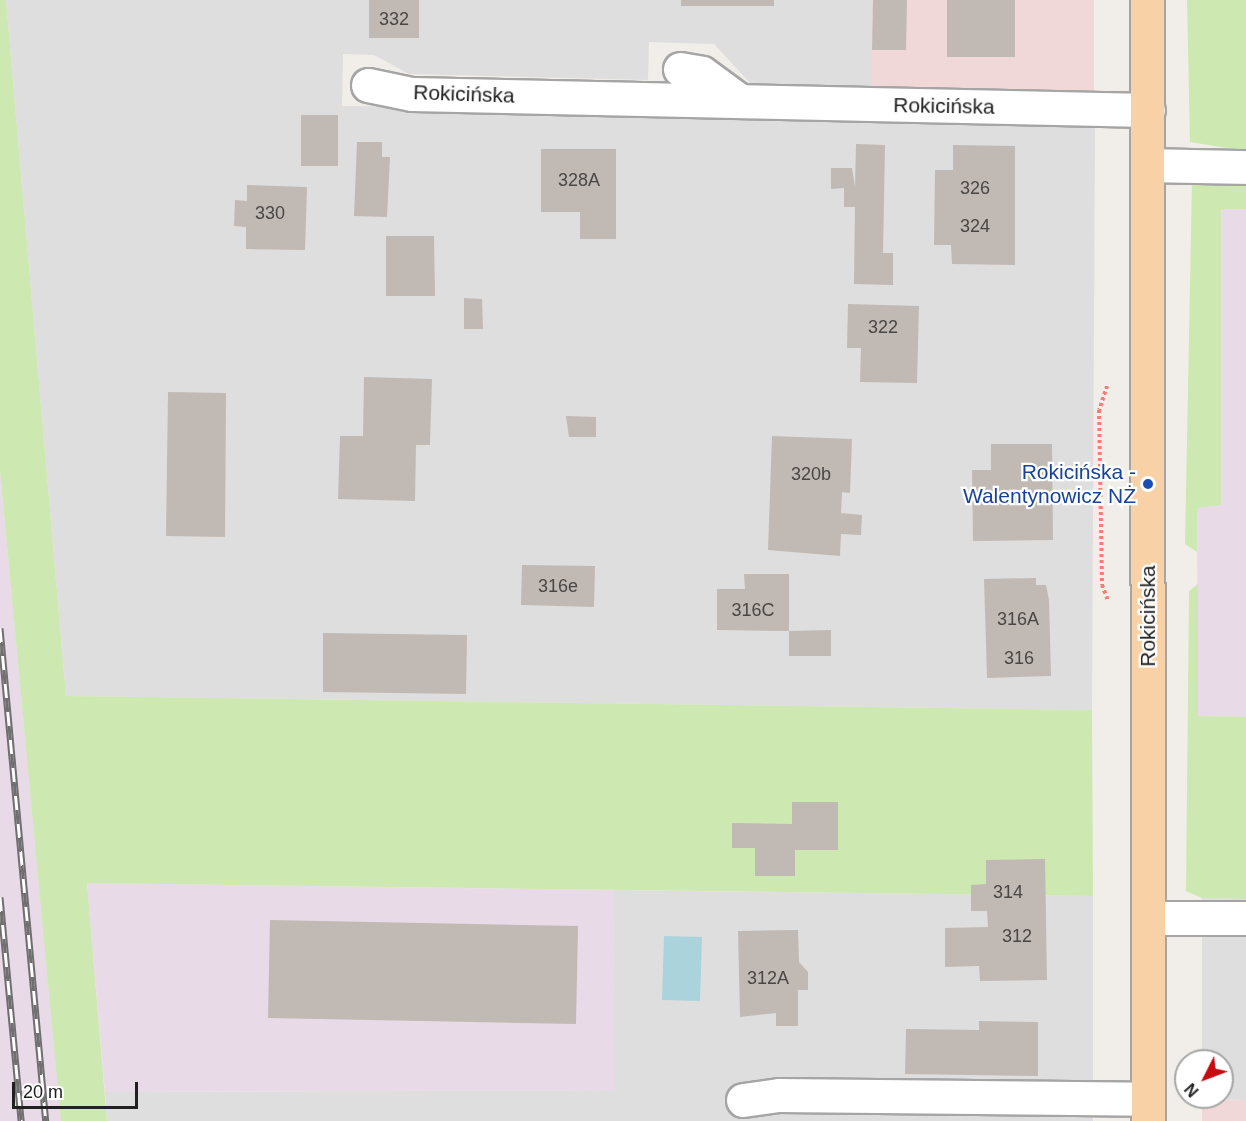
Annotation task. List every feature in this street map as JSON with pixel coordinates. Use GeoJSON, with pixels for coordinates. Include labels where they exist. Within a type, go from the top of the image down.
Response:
{"type":"FeatureCollection","features":[{"type":"Feature","properties":{"kind":"main road","name":"Rokicińska"},"geometry":{"type":"LineString","coordinates":[[1147,0],[1149,165],[1147,1110]]}},
{"type":"Feature","properties":{"kind":"street"},"geometry":{"type":"LineString","coordinates":[[680,69],[702,74],[740,101]]}},
{"type":"Feature","properties":{"kind":"street","name":"Rokicińska"},"geometry":{"type":"LineString","coordinates":[[368,85],[412,94],[1148,110]]}},
{"type":"Feature","properties":{"kind":"street"},"geometry":{"type":"LineString","coordinates":[[1149,165],[1246,167]]}},
{"type":"Feature","properties":{"kind":"street"},"geometry":{"type":"LineString","coordinates":[[1148,918],[1246,918]]}},
{"type":"Feature","properties":{"kind":"street"},"geometry":{"type":"LineString","coordinates":[[743,1100],[779,1095],[1147,1110]]}},
{"type":"Feature","properties":{"kind":"shaded area"},"geometry":{"type":"Polygon","coordinates":[[[6,0],[872,0],[872,87],[751,84],[714,44],[649,42],[648,80],[409,74],[374,55],[343,54],[342,106],[659,110],[1095,125],[1092,710],[66,696],[6,0]]]}},
{"type":"Feature","properties":{"kind":"shaded area"},"geometry":{"type":"Polygon","coordinates":[[[872,0],[1094,0],[1094,91],[872,87],[872,0]]]}},
{"type":"Feature","properties":{"kind":"shaded area"},"geometry":{"type":"Polygon","coordinates":[[[1221,208],[1246,209],[1246,717],[1198,716],[1197,508],[1221,505],[1221,208]]]}},
{"type":"Feature","properties":{"kind":"shaded area"},"geometry":{"type":"Polygon","coordinates":[[[0,470],[52,1018],[61,1121],[0,1121],[0,470]]]}},
{"type":"Feature","properties":{"kind":"shaded area"},"geometry":{"type":"Polygon","coordinates":[[[87,883],[613,890],[615,1090],[105,1092],[87,883]]]}},
{"type":"Feature","properties":{"kind":"shaded area"},"geometry":{"type":"Polygon","coordinates":[[[613,890],[1093,896],[1093,1121],[107,1121],[105,1092],[614,1090],[613,890]]]}},
{"type":"Feature","properties":{"kind":"shaded area"},"geometry":{"type":"Polygon","coordinates":[[[1202,898],[1246,899],[1246,1100],[1234,1100],[1234,1049],[1202,1049],[1202,898]]]}},
{"type":"Feature","properties":{"kind":"shaded area"},"geometry":{"type":"Polygon","coordinates":[[[1234,1100],[1246,1100],[1246,1121],[1202,1121],[1202,1109],[1234,1109],[1234,1100]]]}},
{"type":"Feature","properties":{"kind":"green space"},"geometry":{"type":"Polygon","coordinates":[[[0,0],[6,0],[66,696],[1092,710],[1093,896],[87,883],[107,1121],[61,1121],[0,470],[0,0]]]}},
{"type":"Feature","properties":{"kind":"green space"},"geometry":{"type":"Polygon","coordinates":[[[1187,0],[1246,0],[1246,151],[1190,142],[1187,0]]]}},
{"type":"Feature","properties":{"kind":"green space"},"geometry":{"type":"Polygon","coordinates":[[[1246,179],[1246,209],[1221,209],[1221,505],[1197,508],[1197,552],[1185,544],[1192,181],[1246,179]]]}},
{"type":"Feature","properties":{"kind":"green space"},"geometry":{"type":"Polygon","coordinates":[[[1198,584],[1198,716],[1246,717],[1246,899],[1202,898],[1186,891],[1189,591],[1198,584]]]}},
{"type":"Feature","properties":{"kind":"water"},"geometry":{"type":"Polygon","coordinates":[[[664,936],[702,937],[700,1001],[662,1000],[664,936]]]}},
{"type":"Feature","properties":{"kind":"building"},"geometry":{"type":"Polygon","coordinates":[[[369,0],[419,0],[419,38],[369,38],[369,0]]]}},
{"type":"Feature","properties":{"kind":"building"},"geometry":{"type":"Polygon","coordinates":[[[681,0],[774,0],[774,6],[681,6],[681,0]]]}},
{"type":"Feature","properties":{"kind":"building"},"geometry":{"type":"Polygon","coordinates":[[[873,0],[907,0],[906,50],[872,50],[873,0]]]}},
{"type":"Feature","properties":{"kind":"building"},"geometry":{"type":"Polygon","coordinates":[[[947,0],[1015,0],[1015,57],[947,57],[947,0]]]}},
{"type":"Feature","properties":{"kind":"building"},"geometry":{"type":"Polygon","coordinates":[[[301,115],[338,115],[338,166],[301,166],[301,115]]]}},
{"type":"Feature","properties":{"kind":"building"},"geometry":{"type":"Polygon","coordinates":[[[357,142],[382,142],[382,157],[390,157],[387,217],[354,216],[357,142]]]}},
{"type":"Feature","properties":{"kind":"building"},"geometry":{"type":"Polygon","coordinates":[[[856,144],[885,145],[883,253],[893,253],[893,285],[854,284],[855,207],[844,207],[844,188],[831,189],[831,168],[852,168],[855,187],[856,144]]]}},
{"type":"Feature","properties":{"kind":"building"},"geometry":{"type":"Polygon","coordinates":[[[953,145],[1015,146],[1015,265],[952,264],[951,245],[934,245],[935,170],[953,170],[953,145]]]}},
{"type":"Feature","properties":{"kind":"building"},"geometry":{"type":"Polygon","coordinates":[[[541,149],[616,149],[616,239],[580,239],[580,212],[541,212],[541,149]]]}},
{"type":"Feature","properties":{"kind":"building"},"geometry":{"type":"Polygon","coordinates":[[[247,185],[307,187],[305,250],[246,249],[246,227],[234,226],[235,200],[247,201],[247,185]]]}},
{"type":"Feature","properties":{"kind":"building"},"geometry":{"type":"Polygon","coordinates":[[[386,236],[434,236],[435,296],[386,296],[386,236]]]}},
{"type":"Feature","properties":{"kind":"building"},"geometry":{"type":"Polygon","coordinates":[[[464,298],[482,299],[483,329],[464,329],[464,298]]]}},
{"type":"Feature","properties":{"kind":"building"},"geometry":{"type":"Polygon","coordinates":[[[848,304],[919,306],[917,383],[860,382],[861,348],[847,348],[848,304]]]}},
{"type":"Feature","properties":{"kind":"building"},"geometry":{"type":"Polygon","coordinates":[[[364,377],[432,379],[430,445],[416,445],[415,501],[338,499],[340,436],[363,436],[364,377]]]}},
{"type":"Feature","properties":{"kind":"building"},"geometry":{"type":"Polygon","coordinates":[[[168,392],[226,393],[225,537],[166,536],[168,392]]]}},
{"type":"Feature","properties":{"kind":"building"},"geometry":{"type":"Polygon","coordinates":[[[566,416],[596,417],[596,437],[569,437],[566,416]]]}},
{"type":"Feature","properties":{"kind":"building"},"geometry":{"type":"Polygon","coordinates":[[[772,436],[852,439],[850,493],[842,492],[841,513],[862,515],[861,535],[841,534],[840,556],[768,550],[772,436]]]}},
{"type":"Feature","properties":{"kind":"building"},"geometry":{"type":"Polygon","coordinates":[[[991,444],[1052,444],[1053,540],[973,541],[972,470],[991,470],[991,444]]]}},
{"type":"Feature","properties":{"kind":"building"},"geometry":{"type":"Polygon","coordinates":[[[522,565],[595,566],[594,607],[521,605],[522,565]]]}},
{"type":"Feature","properties":{"kind":"building"},"geometry":{"type":"Polygon","coordinates":[[[744,574],[789,574],[789,631],[717,630],[717,589],[745,589],[744,574]]]}},
{"type":"Feature","properties":{"kind":"building"},"geometry":{"type":"Polygon","coordinates":[[[1036,578],[1036,585],[1046,585],[1049,600],[1051,676],[987,678],[984,579],[1036,578]]]}},
{"type":"Feature","properties":{"kind":"building"},"geometry":{"type":"Polygon","coordinates":[[[831,630],[831,656],[789,656],[789,631],[831,630]]]}},
{"type":"Feature","properties":{"kind":"building"},"geometry":{"type":"Polygon","coordinates":[[[323,633],[467,635],[466,694],[323,692],[323,633]]]}},
{"type":"Feature","properties":{"kind":"building"},"geometry":{"type":"Polygon","coordinates":[[[792,802],[838,802],[838,850],[795,850],[795,876],[755,876],[755,848],[732,848],[732,823],[792,824],[792,802]]]}},
{"type":"Feature","properties":{"kind":"building"},"geometry":{"type":"Polygon","coordinates":[[[1045,859],[1047,980],[980,981],[979,966],[945,967],[945,928],[988,927],[987,911],[971,911],[971,885],[986,884],[986,860],[1045,859]]]}},
{"type":"Feature","properties":{"kind":"building"},"geometry":{"type":"Polygon","coordinates":[[[270,920],[578,926],[576,1024],[268,1018],[270,920]]]}},
{"type":"Feature","properties":{"kind":"building"},"geometry":{"type":"Polygon","coordinates":[[[798,930],[799,962],[808,972],[808,990],[798,990],[798,1026],[776,1026],[776,1013],[740,1017],[738,931],[798,930]]]}},
{"type":"Feature","properties":{"kind":"building"},"geometry":{"type":"Polygon","coordinates":[[[979,1021],[1038,1022],[1038,1076],[905,1074],[906,1029],[979,1030],[979,1021]]]}},
{"type":"Feature","properties":{"kind":"railway"},"geometry":{"type":"LineString","coordinates":[[0,628],[46,1121]]}},
{"type":"Feature","properties":{"kind":"railway"},"geometry":{"type":"LineString","coordinates":[[0,897],[21,1121]]}},
{"type":"Feature","properties":{"kind":"place","name":"Rokicińska - Walentynowicz NŻ"},"geometry":{"type":"Point","coordinates":[1148,484]}}]}
